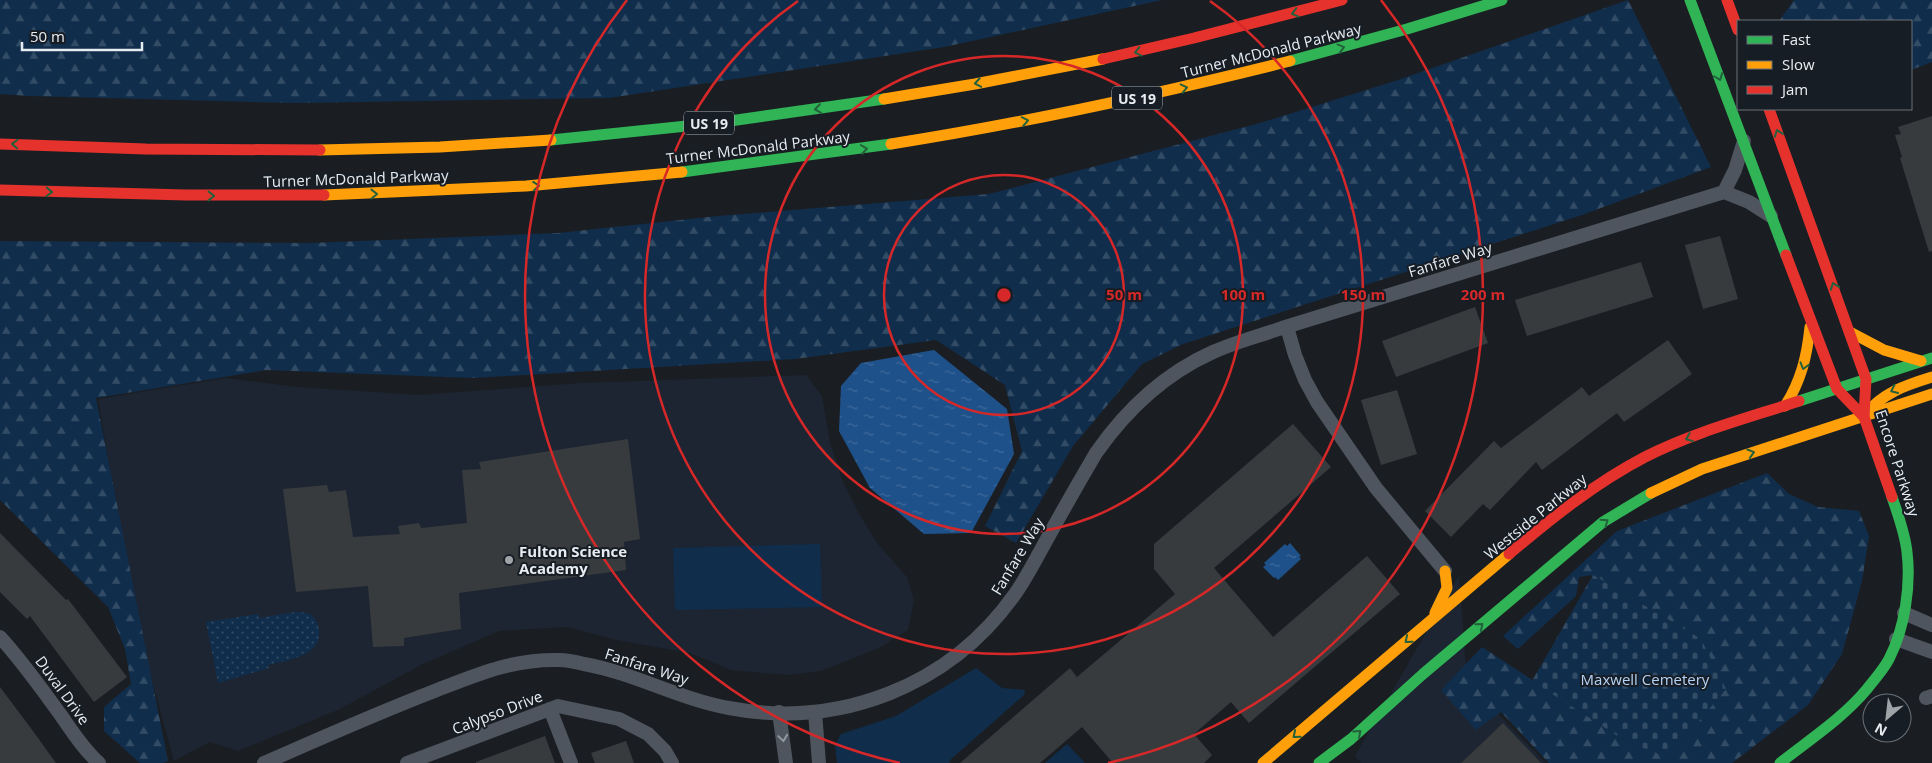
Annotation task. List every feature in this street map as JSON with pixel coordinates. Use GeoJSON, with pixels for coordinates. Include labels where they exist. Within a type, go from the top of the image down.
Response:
{"type":"FeatureCollection","features":[{"type":"Feature","properties":{"kind":"main road","name":"Turner McDonald Parkway"},"geometry":{"type":"LineString","coordinates":[[0,144],[237,151],[408,148],[584,137],[845,106],[1022,76],[1189,40],[1342,0]]}},
{"type":"Feature","properties":{"kind":"main road","name":"Turner McDonald Parkway"},"geometry":{"type":"LineString","coordinates":[[0,190],[217,196],[410,193],[590,181],[764,162],[938,137],[1115,103],[1282,64],[1502,0]]}},
{"type":"Feature","properties":{"kind":"main road"},"geometry":{"type":"LineString","coordinates":[[1690,0],[1837,389],[1864,417]]}},
{"type":"Feature","properties":{"kind":"main road"},"geometry":{"type":"LineString","coordinates":[[1727,0],[1737,27]]}},
{"type":"Feature","properties":{"kind":"main road","name":"Encore Parkway"},"geometry":{"type":"LineString","coordinates":[[1769,110],[1866,380],[1864,417],[1902,524],[1907,550],[1909,584],[1904,613],[1889,659],[1866,690],[1843,713],[1780,763]]}},
{"type":"Feature","properties":{"kind":"main road"},"geometry":{"type":"LineString","coordinates":[[1785,406],[1795,390],[1804,369],[1811,323]]}},
{"type":"Feature","properties":{"kind":"main road"},"geometry":{"type":"LineString","coordinates":[[1850,332],[1890,353],[1927,360]]}},
{"type":"Feature","properties":{"kind":"main road","name":"Westside Parkway"},"geometry":{"type":"LineString","coordinates":[[1263,763],[1549,520],[1623,469],[1700,434],[1927,360]]}},
{"type":"Feature","properties":{"kind":"main road"},"geometry":{"type":"LineString","coordinates":[[1864,417],[1876,402],[1890,391],[1932,377]]}},
{"type":"Feature","properties":{"kind":"main road"},"geometry":{"type":"LineString","coordinates":[[1319,763],[1351,739],[1430,668],[1576,544],[1603,522],[1627,507],[1676,480],[1702,469],[1932,394]]}},
{"type":"Feature","properties":{"kind":"main road"},"geometry":{"type":"LineString","coordinates":[[1424,627],[1435,612],[1448,588],[1449,572]]}},
{"type":"Feature","properties":{"kind":"main road"},"geometry":{"type":"LineString","coordinates":[[1468,576],[1487,574]]}},
{"type":"Feature","properties":{"kind":"street"},"geometry":{"type":"LineString","coordinates":[[1744,141],[1735,170],[1724,192],[1755,205],[1771,216]]}},
{"type":"Feature","properties":{"kind":"street","name":"Fanfare Way"},"geometry":{"type":"LineString","coordinates":[[264,763],[408,701],[496,667],[529,661],[562,660],[604,668],[701,701],[754,712],[814,712],[860,703],[893,693],[938,669],[968,648],[984,632],[1016,593],[1096,453],[1124,416],[1151,391],[1189,364],[1213,352],[1287,327],[1724,192]]}},
{"type":"Feature","properties":{"kind":"street"},"geometry":{"type":"LineString","coordinates":[[1287,327],[1295,355],[1317,402],[1376,488],[1449,572]]}},
{"type":"Feature","properties":{"kind":"street"},"geometry":{"type":"LineString","coordinates":[[1904,613],[1932,625]]}},
{"type":"Feature","properties":{"kind":"street","name":"Duval Drive"},"geometry":{"type":"LineString","coordinates":[[0,637],[19,657],[67,725],[99,763]]}},
{"type":"Feature","properties":{"kind":"street"},"geometry":{"type":"LineString","coordinates":[[1896,640],[1932,652]]}},
{"type":"Feature","properties":{"kind":"street","name":"Calypso Drive"},"geometry":{"type":"LineString","coordinates":[[407,763],[558,706],[620,719],[648,734],[665,751],[672,763]]}},
{"type":"Feature","properties":{"kind":"street"},"geometry":{"type":"LineString","coordinates":[[550,709],[571,763]]}},
{"type":"Feature","properties":{"kind":"street"},"geometry":{"type":"LineString","coordinates":[[779,712],[786,763]]}},
{"type":"Feature","properties":{"kind":"street"},"geometry":{"type":"LineString","coordinates":[[814,712],[819,763]]}},
{"type":"Feature","properties":{"kind":"shaded area","name":"Fulton Science Academy"},"geometry":{"type":"Polygon","coordinates":[[[806,375],[822,396],[830,442],[843,482],[877,543],[907,577],[914,600],[908,630],[879,648],[821,671],[788,675],[731,670],[690,653],[616,640],[567,627],[499,631],[421,665],[340,709],[238,751],[210,742],[174,761],[136,622],[98,399],[226,378],[297,387],[419,395],[581,383],[806,375]]]}},
{"type":"Feature","properties":{"kind":"shaded area"},"geometry":{"type":"Polygon","coordinates":[[[1459,575],[1467,682],[1546,763],[1361,763],[1355,756],[1459,575]]]}},
{"type":"Feature","properties":{"kind":"green space"},"geometry":{"type":"Polygon","coordinates":[[[0,0],[1162,0],[944,47],[609,98],[295,103],[0,94],[0,0]]]}},
{"type":"Feature","properties":{"kind":"green space"},"geometry":{"type":"Polygon","coordinates":[[[1628,0],[1711,167],[1582,215],[1183,344],[1142,364],[1073,446],[1016,543],[985,526],[1022,451],[1005,385],[936,340],[795,359],[472,378],[266,370],[96,398],[168,761],[162,763],[140,763],[104,731],[104,707],[131,684],[125,649],[108,607],[0,500],[0,241],[309,243],[558,233],[718,216],[989,194],[1260,123],[1395,81],[1628,0]]]}},
{"type":"Feature","properties":{"kind":"green space"},"geometry":{"type":"Polygon","coordinates":[[[1794,0],[1932,0],[1932,62],[1912,70],[1912,20],[1780,20],[1794,0]]]}},
{"type":"Feature","properties":{"kind":"green space"},"geometry":{"type":"Polygon","coordinates":[[[1767,473],[1789,494],[1818,507],[1859,511],[1869,536],[1862,581],[1842,654],[1808,705],[1732,763],[1549,763],[1501,712],[1476,730],[1441,690],[1482,647],[1624,740],[1669,758],[1701,639],[1593,575],[1579,577],[1576,596],[1518,649],[1503,636],[1617,531],[1767,473]]]}},
{"type":"Feature","properties":{"kind":"green space"},"geometry":{"type":"Polygon","coordinates":[[[820,544],[822,607],[675,610],[673,548],[820,544]]]}},
{"type":"Feature","properties":{"kind":"green space","name":"Maxwell Cemetery"},"geometry":{"type":"Polygon","coordinates":[[[1593,575],[1701,639],[1726,689],[1668,758],[1624,740],[1532,681],[1593,575]]]}},
{"type":"Feature","properties":{"kind":"green space"},"geometry":{"type":"Polygon","coordinates":[[[295,612],[311,615],[316,621],[319,639],[315,646],[305,654],[293,659],[268,665],[269,668],[218,683],[206,622],[258,614],[259,618],[295,612]]]}},
{"type":"Feature","properties":{"kind":"green space"},"geometry":{"type":"Polygon","coordinates":[[[976,668],[1002,688],[1025,690],[1024,695],[949,761],[950,763],[837,763],[835,745],[841,734],[896,716],[976,668]]]}},
{"type":"Feature","properties":{"kind":"green space"},"geometry":{"type":"Polygon","coordinates":[[[1067,744],[1085,763],[1045,763],[1067,744]]]}},
{"type":"Feature","properties":{"kind":"water"},"geometry":{"type":"Polygon","coordinates":[[[934,350],[1007,409],[1014,454],[971,533],[924,534],[870,488],[839,431],[841,386],[861,363],[934,350]]]}},
{"type":"Feature","properties":{"kind":"water"},"geometry":{"type":"Polygon","coordinates":[[[1290,543],[1301,556],[1299,557],[1301,559],[1278,580],[1263,567],[1266,565],[1264,563],[1285,544],[1287,546],[1290,543]]]}},
{"type":"Feature","properties":{"kind":"building"},"geometry":{"type":"Polygon","coordinates":[[[1932,116],[1932,251],[1929,252],[1900,158],[1902,157],[1895,135],[1901,134],[1898,127],[1932,116]]]}},
{"type":"Feature","properties":{"kind":"building"},"geometry":{"type":"Polygon","coordinates":[[[1720,236],[1738,299],[1703,309],[1685,245],[1720,236]]]}},
{"type":"Feature","properties":{"kind":"building"},"geometry":{"type":"Polygon","coordinates":[[[1641,262],[1653,297],[1527,336],[1515,300],[1641,262]]]}},
{"type":"Feature","properties":{"kind":"building"},"geometry":{"type":"Polygon","coordinates":[[[1475,307],[1488,343],[1396,377],[1382,341],[1475,307]]]}},
{"type":"Feature","properties":{"kind":"building"},"geometry":{"type":"Polygon","coordinates":[[[1668,340],[1692,374],[1624,422],[1617,413],[1542,470],[1536,462],[1490,510],[1483,504],[1451,537],[1425,511],[1494,441],[1501,448],[1582,387],[1589,396],[1668,340]]]}},
{"type":"Feature","properties":{"kind":"building"},"geometry":{"type":"Polygon","coordinates":[[[1397,390],[1417,454],[1381,465],[1361,400],[1397,390]]]}},
{"type":"Feature","properties":{"kind":"building"},"geometry":{"type":"Polygon","coordinates":[[[1293,424],[1331,467],[1214,568],[1273,637],[1367,556],[1400,594],[1249,723],[1231,702],[1194,734],[1212,755],[1204,763],[1113,763],[1082,727],[1040,763],[960,763],[1070,668],[1077,677],[1175,594],[1154,569],[1154,544],[1293,424]]]}},
{"type":"Feature","properties":{"kind":"building"},"geometry":{"type":"Polygon","coordinates":[[[628,439],[640,539],[624,542],[626,570],[459,593],[461,629],[404,638],[404,646],[373,647],[368,586],[296,592],[283,489],[327,485],[329,492],[346,490],[353,537],[400,534],[398,526],[419,523],[421,528],[467,523],[462,470],[481,469],[479,462],[628,439]]]}},
{"type":"Feature","properties":{"kind":"building"},"geometry":{"type":"Polygon","coordinates":[[[0,533],[66,600],[68,599],[127,677],[94,702],[30,616],[27,619],[0,592],[0,533]]]}},
{"type":"Feature","properties":{"kind":"building"},"geometry":{"type":"Polygon","coordinates":[[[0,687],[30,727],[56,763],[0,763],[0,687]]]}},
{"type":"Feature","properties":{"kind":"building"},"geometry":{"type":"Polygon","coordinates":[[[1503,723],[1541,763],[1461,763],[1478,747],[1503,723]]]}},
{"type":"Feature","properties":{"kind":"building"},"geometry":{"type":"Polygon","coordinates":[[[545,736],[555,763],[476,763],[476,762],[545,736]]]}},
{"type":"Feature","properties":{"kind":"building"},"geometry":{"type":"Polygon","coordinates":[[[626,741],[634,763],[595,763],[591,753],[626,741]]]}},
{"type":"Feature","properties":{"kind":"traffic: fast"},"geometry":{"type":"LineString","coordinates":[[1290,61],[1407,29],[1502,0]]}},
{"type":"Feature","properties":{"kind":"traffic: fast"},"geometry":{"type":"LineString","coordinates":[[1690,0],[1786,255]]}},
{"type":"Feature","properties":{"kind":"traffic: fast"},"geometry":{"type":"LineString","coordinates":[[551,140],[716,123],[884,99]]}},
{"type":"Feature","properties":{"kind":"traffic: fast"},"geometry":{"type":"LineString","coordinates":[[682,172],[891,144]]}},
{"type":"Feature","properties":{"kind":"traffic: fast"},"geometry":{"type":"LineString","coordinates":[[1799,401],[1932,358]]}},
{"type":"Feature","properties":{"kind":"traffic: fast"},"geometry":{"type":"LineString","coordinates":[[1319,763],[1351,739],[1423,674],[1603,522],[1651,493]]}},
{"type":"Feature","properties":{"kind":"traffic: fast"},"geometry":{"type":"LineString","coordinates":[[1780,763],[1837,719],[1858,700],[1884,667],[1895,647],[1903,620],[1908,565],[1905,538],[1892,497]]}},
{"type":"Feature","properties":{"kind":"traffic: slow"},"geometry":{"type":"LineString","coordinates":[[884,99],[975,84],[1103,59]]}},
{"type":"Feature","properties":{"kind":"traffic: slow"},"geometry":{"type":"LineString","coordinates":[[891,144],[1091,107],[1290,61]]}},
{"type":"Feature","properties":{"kind":"traffic: slow"},"geometry":{"type":"LineString","coordinates":[[320,150],[440,147],[551,140]]}},
{"type":"Feature","properties":{"kind":"traffic: slow"},"geometry":{"type":"LineString","coordinates":[[324,195],[526,186],[682,172]]}},
{"type":"Feature","properties":{"kind":"traffic: slow"},"geometry":{"type":"LineString","coordinates":[[1785,406],[1791,397],[1802,368],[1810,327]]}},
{"type":"Feature","properties":{"kind":"traffic: slow"},"geometry":{"type":"LineString","coordinates":[[1850,332],[1884,350],[1921,361]]}},
{"type":"Feature","properties":{"kind":"traffic: slow"},"geometry":{"type":"LineString","coordinates":[[1865,415],[1887,395],[1932,377]]}},
{"type":"Feature","properties":{"kind":"traffic: slow"},"geometry":{"type":"LineString","coordinates":[[1651,493],[1702,469],[1932,394]]}},
{"type":"Feature","properties":{"kind":"traffic: slow"},"geometry":{"type":"LineString","coordinates":[[1263,763],[1509,554]]}},
{"type":"Feature","properties":{"kind":"traffic: slow"},"geometry":{"type":"LineString","coordinates":[[1435,613],[1447,588],[1445,571]]}},
{"type":"Feature","properties":{"kind":"traffic: jam"},"geometry":{"type":"LineString","coordinates":[[1103,59],[1342,0]]}},
{"type":"Feature","properties":{"kind":"traffic: jam"},"geometry":{"type":"LineString","coordinates":[[1727,0],[1737,27]]}},
{"type":"Feature","properties":{"kind":"traffic: jam"},"geometry":{"type":"LineString","coordinates":[[1769,110],[1866,379],[1864,417],[1892,497]]}},
{"type":"Feature","properties":{"kind":"traffic: jam"},"geometry":{"type":"LineString","coordinates":[[0,144],[146,149],[320,150]]}},
{"type":"Feature","properties":{"kind":"traffic: jam"},"geometry":{"type":"LineString","coordinates":[[0,190],[186,195],[324,195]]}},
{"type":"Feature","properties":{"kind":"traffic: jam"},"geometry":{"type":"LineString","coordinates":[[1786,255],[1837,389],[1864,417]]}},
{"type":"Feature","properties":{"kind":"traffic: jam"},"geometry":{"type":"LineString","coordinates":[[1509,554],[1591,490],[1645,457],[1702,433],[1799,401]]}},
{"type":"Feature","properties":{"kind":"place","name":"Fulton Science Academy"},"geometry":{"type":"Point","coordinates":[509,560]}}]}
